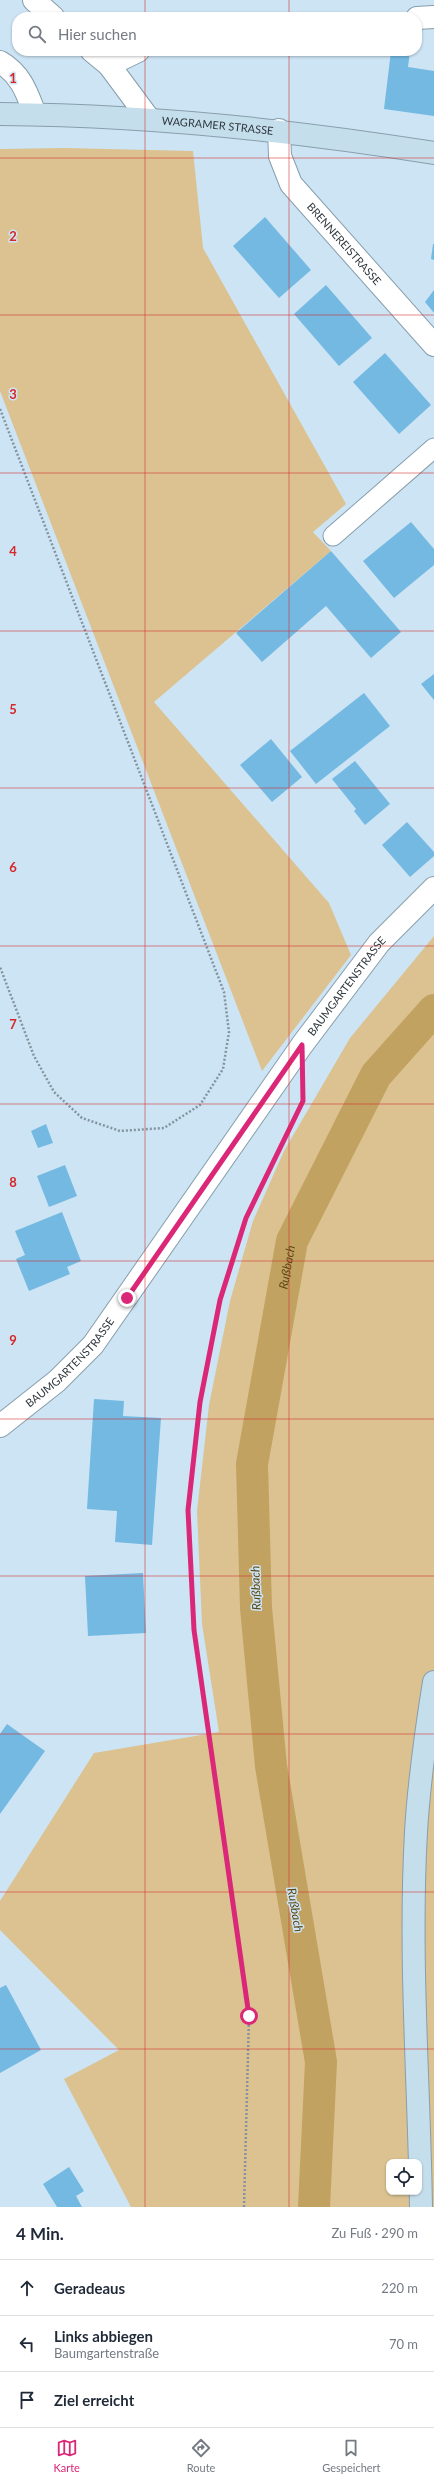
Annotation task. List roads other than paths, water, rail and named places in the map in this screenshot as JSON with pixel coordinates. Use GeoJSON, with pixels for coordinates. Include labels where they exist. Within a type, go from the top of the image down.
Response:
{"type":"FeatureCollection","features":[{"type":"Feature","properties":{"kind":"main road","name":"WAGRAMER STRASSE"},"geometry":{"type":"LineString","coordinates":[[0,114],[36,114],[149,119],[279,130],[434,154]]}},
{"type":"Feature","properties":{"kind":"main road"},"geometry":{"type":"LineString","coordinates":[[421,2207],[414,1929],[416,1833],[422,1759],[434,1682]]}},
{"type":"Feature","properties":{"kind":"street"},"geometry":{"type":"LineString","coordinates":[[34,0],[47,12]]}},
{"type":"Feature","properties":{"kind":"street"},"geometry":{"type":"LineString","coordinates":[[422,18],[434,17]]}},
{"type":"Feature","properties":{"kind":"street"},"geometry":{"type":"LineString","coordinates":[[98,56],[109,66],[149,119]]}},
{"type":"Feature","properties":{"kind":"street"},"geometry":{"type":"LineString","coordinates":[[109,66],[128,56]]}},
{"type":"Feature","properties":{"kind":"street"},"geometry":{"type":"LineString","coordinates":[[0,62],[12,70],[20,78],[36,114]]}},
{"type":"Feature","properties":{"kind":"street","name":"BRENNEREISTRASSE"},"geometry":{"type":"LineString","coordinates":[[279,130],[280,156],[291,184],[434,345]]}},
{"type":"Feature","properties":{"kind":"street","name":"BAUMGARTENSTRASSE"},"geometry":{"type":"LineString","coordinates":[[0,1426],[57,1381],[93,1345],[302,1045],[379,944],[434,888]]}},
{"type":"Feature","properties":{"kind":"lane"},"geometry":{"type":"LineString","coordinates":[[333,536],[434,448]]}},
{"type":"Feature","properties":{"kind":"waterway","name":"Rußbach"},"geometry":{"type":"LineString","coordinates":[[314,2207],[321,2062],[271,1766],[256,1608],[252,1464],[292,1241],[376,1075],[434,1010]]}}]}
